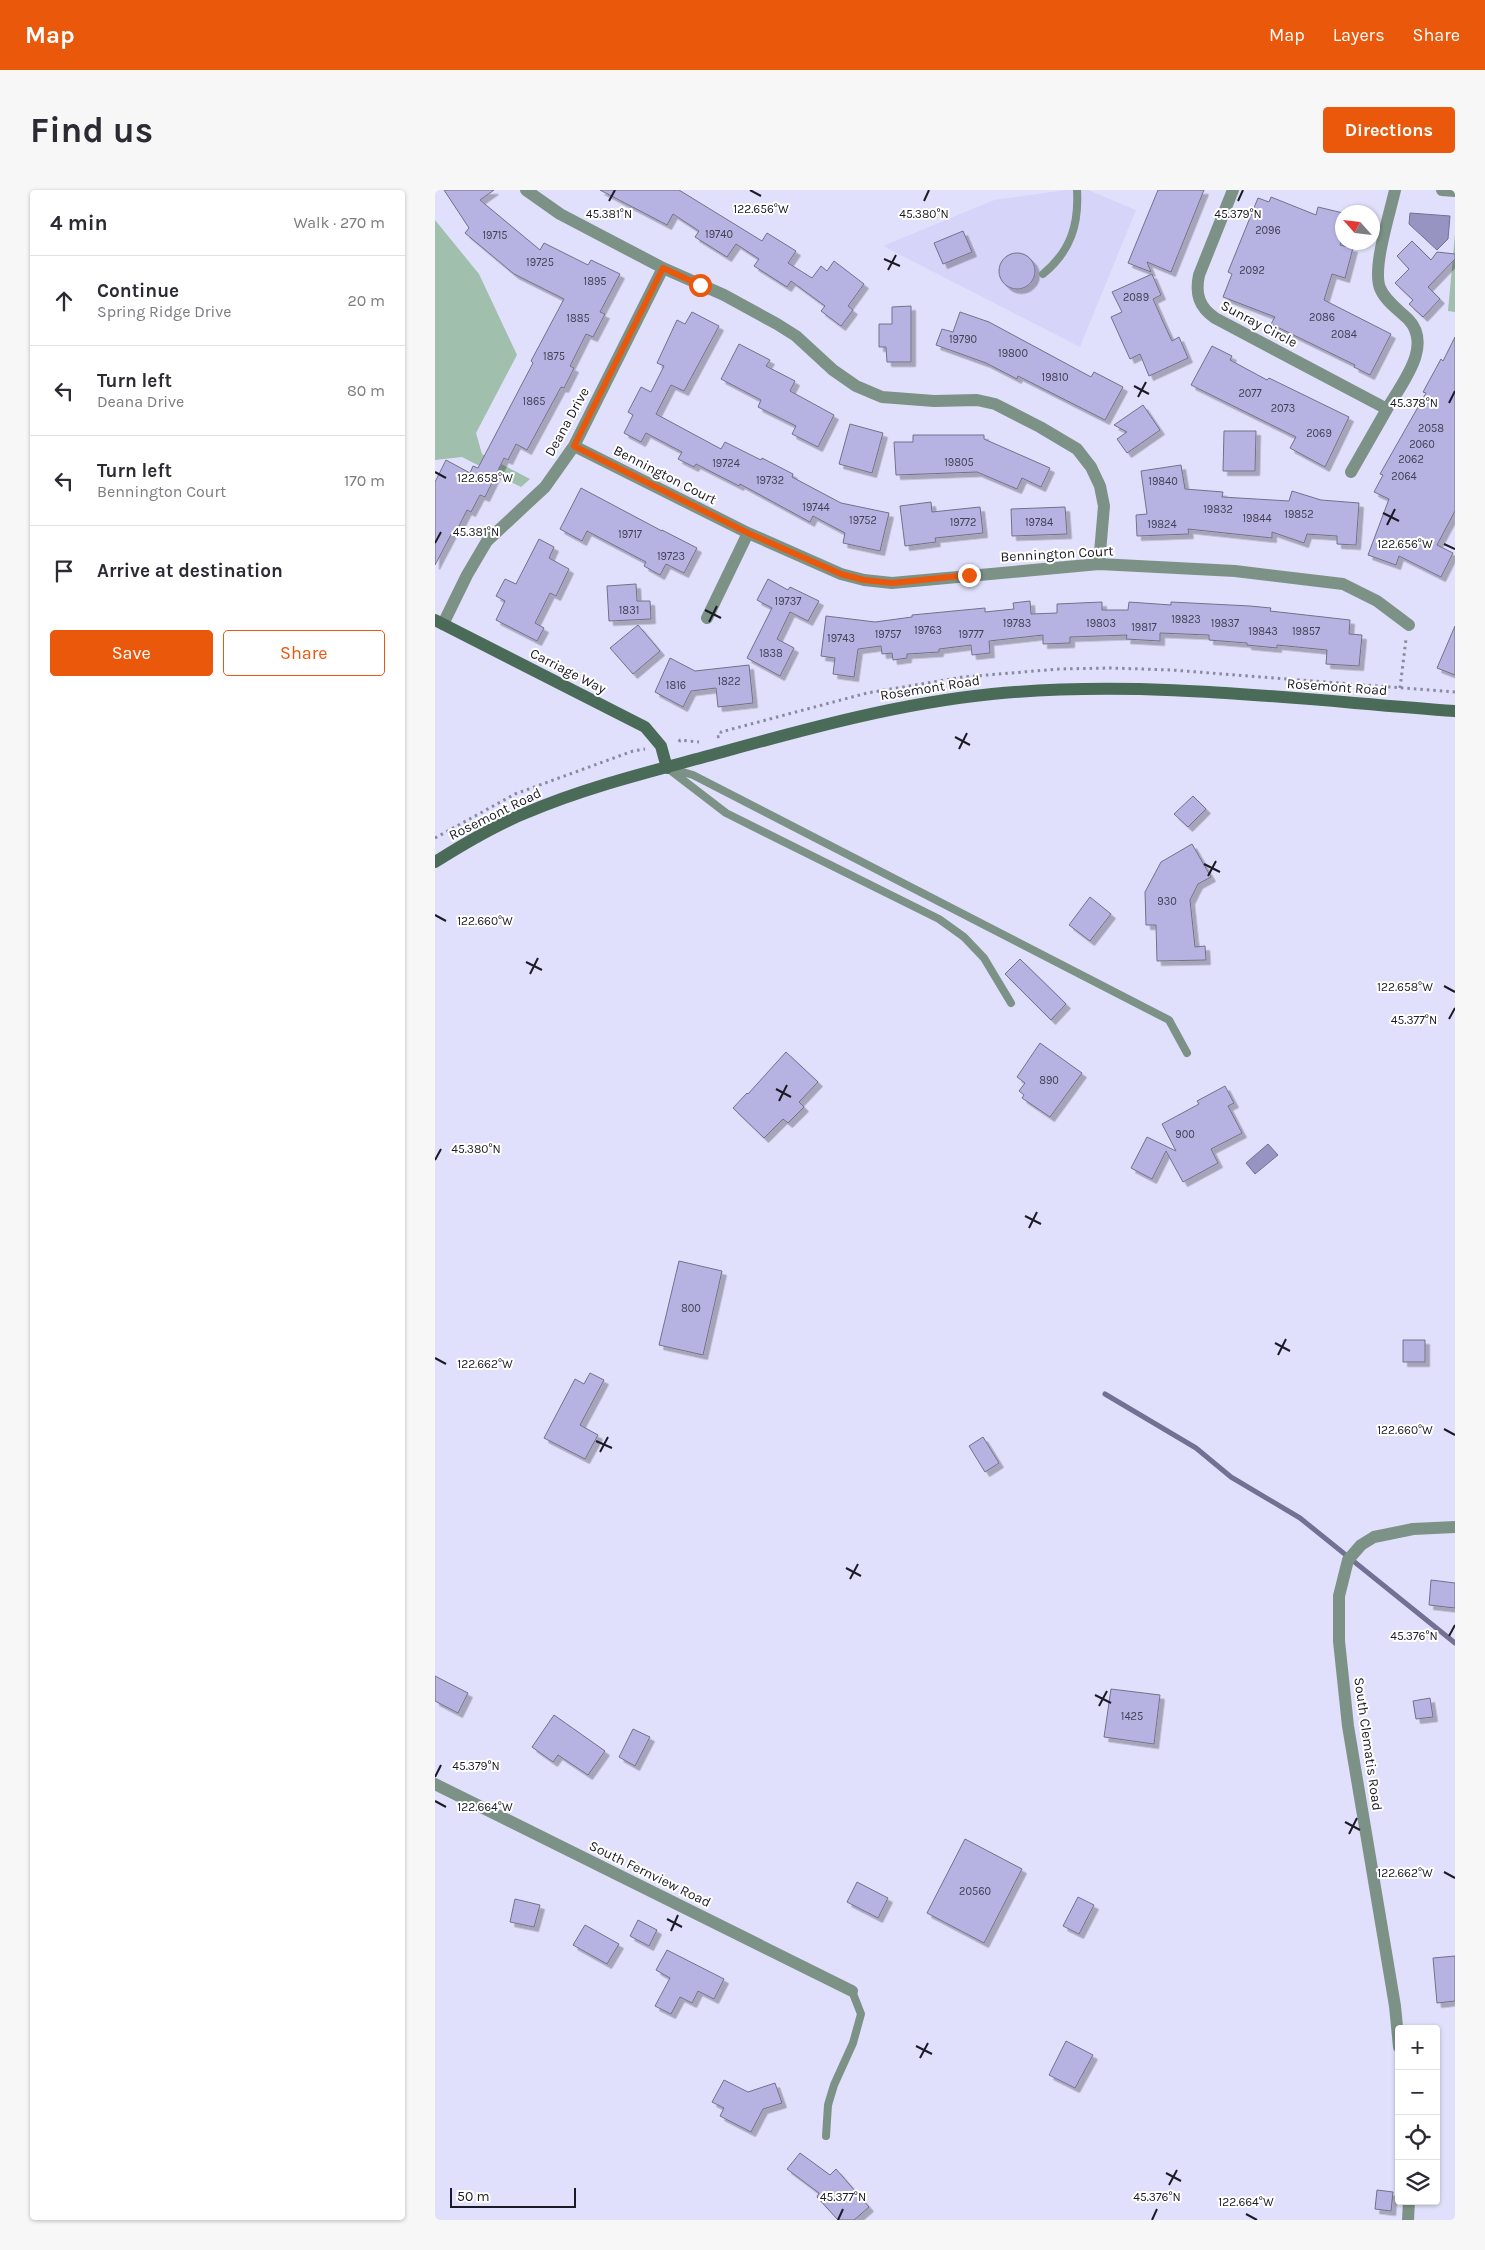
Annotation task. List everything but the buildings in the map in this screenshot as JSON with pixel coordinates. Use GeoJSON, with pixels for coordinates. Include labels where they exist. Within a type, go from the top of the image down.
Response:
{"type":"FeatureCollection","features":[{"type":"Feature","properties":{"kind":"main road","name":"Carriage Way"},"geometry":{"type":"LineString","coordinates":[[439,622],[645,727],[661,746],[667,768]]}},
{"type":"Feature","properties":{"kind":"main road","name":"Rosemont Road"},"geometry":{"type":"LineString","coordinates":[[435,862],[475,838],[535,808],[579,793],[861,714],[960,697],[1089,688],[1147,689],[1455,711]]}},
{"type":"Feature","properties":{"kind":"street"},"geometry":{"type":"LineString","coordinates":[[526,190],[561,214],[663,268],[724,295],[797,336],[833,370],[882,397],[934,401],[977,400],[995,404],[1077,449],[1091,468],[1100,486],[1103,506],[1099,564]]}},
{"type":"Feature","properties":{"kind":"street","name":"Sunray Circle"},"geometry":{"type":"LineString","coordinates":[[1233,190],[1199,275],[1196,290],[1199,302],[1207,313],[1215,318],[1387,409]]}},
{"type":"Feature","properties":{"kind":"street"},"geometry":{"type":"LineString","coordinates":[[1351,472],[1417,354],[1419,344],[1417,332],[1409,321],[1385,297],[1378,279],[1378,265],[1395,190]]}},
{"type":"Feature","properties":{"kind":"street"},"geometry":{"type":"LineString","coordinates":[[1442,190],[1455,191]]}},
{"type":"Feature","properties":{"kind":"street","name":"Deana Drive"},"geometry":{"type":"LineString","coordinates":[[439,622],[487,541],[545,486],[574,446],[663,268]]}},
{"type":"Feature","properties":{"kind":"street","name":"Bennington Court"},"geometry":{"type":"LineString","coordinates":[[574,446],[748,533],[841,574],[864,580],[892,583],[1099,564],[1235,571],[1343,584],[1377,601],[1409,625]]}},
{"type":"Feature","properties":{"kind":"street"},"geometry":{"type":"LineString","coordinates":[[707,618],[748,533]]}},
{"type":"Feature","properties":{"kind":"street","name":"South Clematis Road"},"geometry":{"type":"LineString","coordinates":[[1397,2025],[1348,1726],[1339,1641],[1339,1596],[1348,1560],[1361,1545],[1374,1537],[1413,1529],[1455,1527]]}},
{"type":"Feature","properties":{"kind":"street","name":"South Fernview Road"},"geometry":{"type":"LineString","coordinates":[[435,1784],[852,1991]]}},
{"type":"Feature","properties":{"kind":"street"},"geometry":{"type":"LineString","coordinates":[[1408,2220],[1409,2205]]}},
{"type":"Feature","properties":{"kind":"lane"},"geometry":{"type":"LineString","coordinates":[[1043,274],[1054,265],[1070,244],[1078,210],[1077,190]]}},
{"type":"Feature","properties":{"kind":"lane"},"geometry":{"type":"LineString","coordinates":[[667,768],[726,813],[939,919],[964,937],[984,958],[1011,1003]]}},
{"type":"Feature","properties":{"kind":"lane"},"geometry":{"type":"LineString","coordinates":[[667,768],[693,775],[1169,1020],[1187,1054]]}},
{"type":"Feature","properties":{"kind":"lane"},"geometry":{"type":"LineString","coordinates":[[826,2136],[827,2105],[853,2043],[861,2014],[852,1991]]}},
{"type":"Feature","properties":{"kind":"path"},"geometry":{"type":"LineString","coordinates":[[1400,688],[1403,655]]}},
{"type":"Feature","properties":{"kind":"path"},"geometry":{"type":"LineString","coordinates":[[714,738],[726,730]]}},
{"type":"Feature","properties":{"kind":"path"},"geometry":{"type":"LineString","coordinates":[[679,742],[680,740],[703,741]]}},
{"type":"Feature","properties":{"kind":"path"},"geometry":{"type":"LineString","coordinates":[[435,838],[515,794],[641,748]]}},
{"type":"Feature","properties":{"kind":"shaded area"},"geometry":{"type":"Polygon","coordinates":[[[1066,190],[1088,190],[1136,210],[1080,347],[883,246],[994,200],[1066,190]]]}},
{"type":"Feature","properties":{"kind":"shaded area"},"geometry":{"type":"Polygon","coordinates":[[[1410,213],[1450,216],[1448,239],[1437,250],[1409,224],[1410,213]]]}},
{"type":"Feature","properties":{"kind":"shaded area"},"geometry":{"type":"Polygon","coordinates":[[[1268,1144],[1278,1155],[1255,1174],[1246,1163],[1268,1144]]]}},
{"type":"Feature","properties":{"kind":"green space"},"geometry":{"type":"Polygon","coordinates":[[[435,220],[479,274],[517,355],[476,433],[482,454],[530,479],[521,487],[462,457],[435,460],[435,220]]]}},
{"type":"Feature","properties":{"kind":"green space"},"geometry":{"type":"Polygon","coordinates":[[[1455,234],[1455,312],[1448,311],[1455,234]]]}},
{"type":"Feature","properties":{"kind":"waterway"},"geometry":{"type":"LineString","coordinates":[[1105,1394],[1196,1448],[1231,1477],[1300,1518],[1455,1643]]}},
{"type":"Feature","properties":{"kind":"route"},"geometry":{"type":"LineString","coordinates":[[700,285],[663,268],[574,446],[748,533],[841,574],[864,580],[892,583],[969,575]]}}]}
